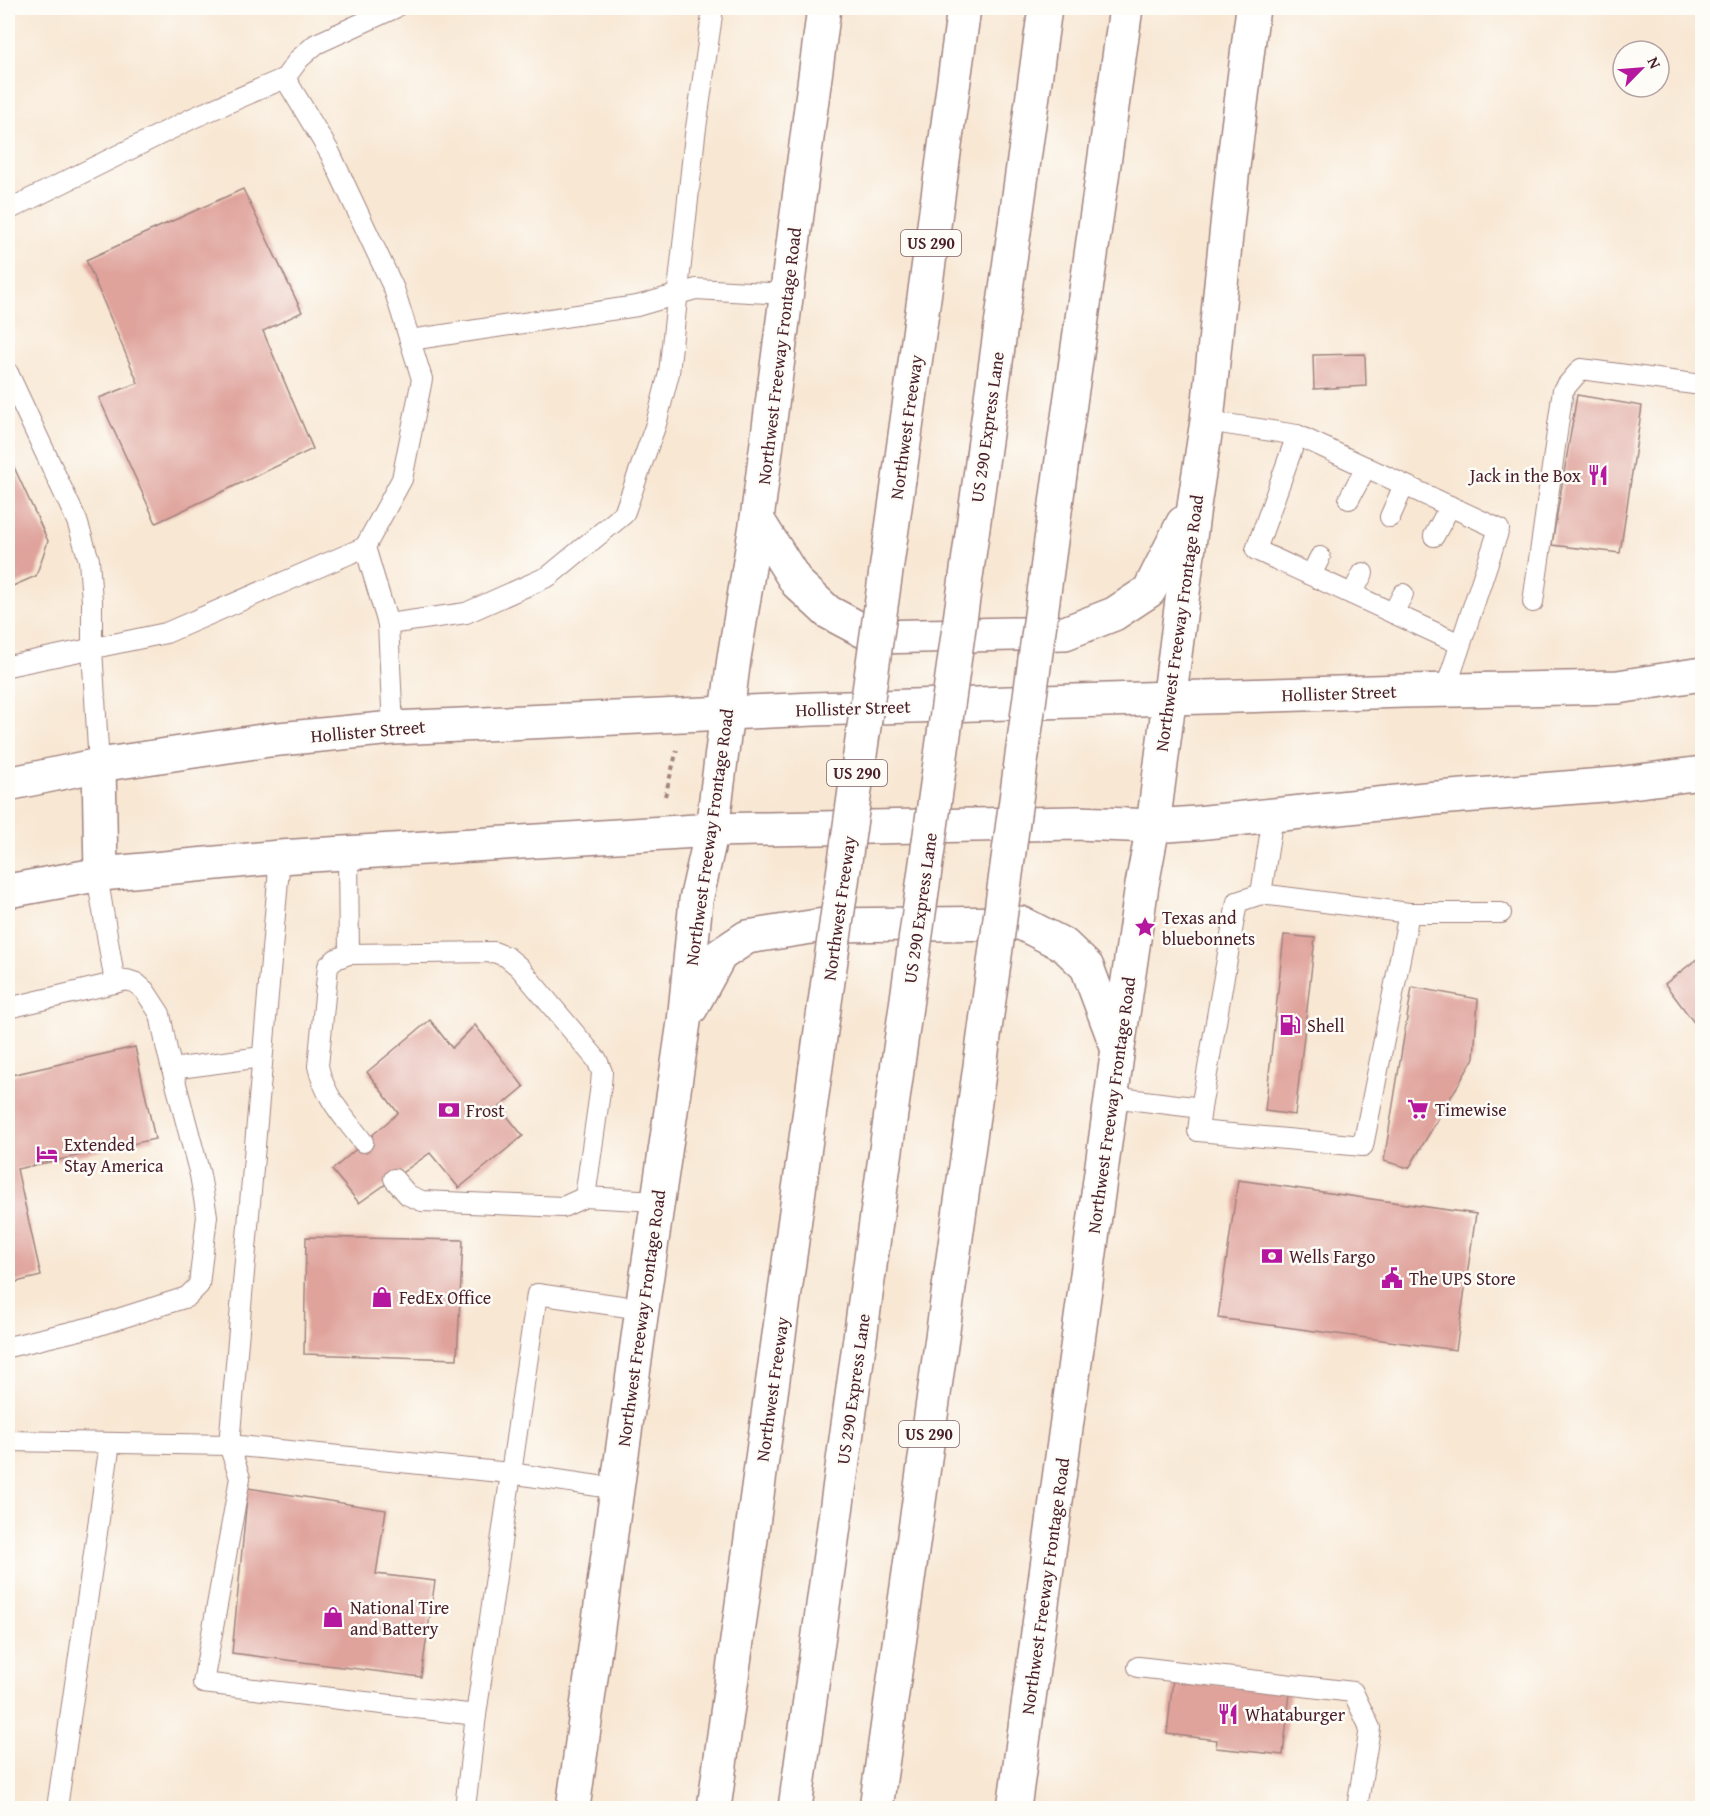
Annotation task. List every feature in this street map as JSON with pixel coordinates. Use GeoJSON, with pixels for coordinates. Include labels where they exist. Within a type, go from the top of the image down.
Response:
{"type":"FeatureCollection","features":[{"type":"Feature","properties":{"kind":"main road","name":"Northwest Freeway Frontage Road"},"geometry":{"type":"LineString","coordinates":[[573,1809],[684,1022],[696,900],[712,830],[734,658],[758,519],[824,8]]}},
{"type":"Feature","properties":{"kind":"main road","name":"Northwest Freeway"},"geometry":{"type":"LineString","coordinates":[[714,1809],[964,8]]}},
{"type":"Feature","properties":{"kind":"main road","name":"US 290 Express Lane"},"geometry":{"type":"LineString","coordinates":[[795,1809],[1045,8]]}},
{"type":"Feature","properties":{"kind":"main road","name":"US 290"},"geometry":{"type":"LineString","coordinates":[[876,1809],[1126,8]]}},
{"type":"Feature","properties":{"kind":"main road","name":"Northwest Freeway Frontage Road"},"geometry":{"type":"LineString","coordinates":[[1014,1809],[1118,1048],[1153,826],[1168,698],[1207,421],[1233,167],[1253,8]]}},
{"type":"Feature","properties":{"kind":"main road"},"geometry":{"type":"LineString","coordinates":[[758,519],[797,584],[828,612],[875,637],[1065,633],[1114,614],[1149,591],[1195,499]]}},
{"type":"Feature","properties":{"kind":"main road","name":"Hollister Street"},"geometry":{"type":"LineString","coordinates":[[8,784],[99,765],[268,740],[393,728],[814,709],[1618,687],[1702,674]]}},
{"type":"Feature","properties":{"kind":"main road"},"geometry":{"type":"LineString","coordinates":[[99,765],[99,875]]}},
{"type":"Feature","properties":{"kind":"main road"},"geometry":{"type":"LineString","coordinates":[[8,891],[99,875],[280,857],[712,830],[1077,823],[1153,826],[1273,816],[1425,799],[1616,784],[1702,773]]}},
{"type":"Feature","properties":{"kind":"main road"},"geometry":{"type":"LineString","coordinates":[[684,1022],[720,955],[747,937],[824,925],[1021,923],[1065,945],[1087,967],[1118,1048]]}},
{"type":"Feature","properties":{"kind":"lane"},"geometry":{"type":"LineString","coordinates":[[8,210],[195,117],[285,78],[298,59],[316,44],[395,8]]}},
{"type":"Feature","properties":{"kind":"lane"},"geometry":{"type":"LineString","coordinates":[[388,624],[466,613],[549,576],[624,514],[656,424],[666,383],[694,135],[713,8]]}},
{"type":"Feature","properties":{"kind":"lane"},"geometry":{"type":"LineString","coordinates":[[8,666],[166,633],[365,547],[402,479],[422,379],[394,289],[330,153],[285,78]]}},
{"type":"Feature","properties":{"kind":"lane"},"geometry":{"type":"LineString","coordinates":[[410,340],[637,306],[696,289],[786,294]]}},
{"type":"Feature","properties":{"kind":"lane"},"geometry":{"type":"LineString","coordinates":[[1533,602],[1563,390],[1581,369],[1694,384]]}},
{"type":"Feature","properties":{"kind":"lane"},"geometry":{"type":"LineString","coordinates":[[8,373],[77,521],[89,560],[99,765]]}},
{"type":"Feature","properties":{"kind":"lane"},"geometry":{"type":"LineString","coordinates":[[1207,421],[1298,435],[1499,530],[1445,691]]}},
{"type":"Feature","properties":{"kind":"lane"},"geometry":{"type":"LineString","coordinates":[[1298,435],[1256,550],[1460,644]]}},
{"type":"Feature","properties":{"kind":"lane"},"geometry":{"type":"LineString","coordinates":[[1349,499],[1366,467]]}},
{"type":"Feature","properties":{"kind":"lane"},"geometry":{"type":"LineString","coordinates":[[1390,517],[1404,485]]}},
{"type":"Feature","properties":{"kind":"lane"},"geometry":{"type":"LineString","coordinates":[[1434,536],[1449,506]]}},
{"type":"Feature","properties":{"kind":"lane"},"geometry":{"type":"LineString","coordinates":[[365,547],[388,624],[393,728]]}},
{"type":"Feature","properties":{"kind":"lane"},"geometry":{"type":"LineString","coordinates":[[1311,575],[1320,556]]}},
{"type":"Feature","properties":{"kind":"lane"},"geometry":{"type":"LineString","coordinates":[[1352,594],[1363,573]]}},
{"type":"Feature","properties":{"kind":"lane"},"geometry":{"type":"LineString","coordinates":[[1394,613],[1403,594]]}},
{"type":"Feature","properties":{"kind":"lane"},"geometry":{"type":"LineString","coordinates":[[1261,894],[1273,816]]}},
{"type":"Feature","properties":{"kind":"lane"},"geometry":{"type":"LineString","coordinates":[[348,853],[349,954]]}},
{"type":"Feature","properties":{"kind":"lane"},"geometry":{"type":"LineString","coordinates":[[280,857],[229,1445],[240,1478],[203,1683],[476,1715]]}},
{"type":"Feature","properties":{"kind":"lane"},"geometry":{"type":"LineString","coordinates":[[99,875],[115,983]]}},
{"type":"Feature","properties":{"kind":"lane"},"geometry":{"type":"LineString","coordinates":[[1409,913],[1363,1146],[1198,1131],[1237,902],[1261,894],[1409,913],[1501,913]]}},
{"type":"Feature","properties":{"kind":"lane"},"geometry":{"type":"LineString","coordinates":[[363,1142],[329,1098],[321,1082],[318,1066],[328,966],[336,959],[349,954],[494,952],[507,957],[519,967],[597,1060],[602,1072],[585,1197]]}},
{"type":"Feature","properties":{"kind":"lane"},"geometry":{"type":"LineString","coordinates":[[8,1008],[127,980],[136,983],[145,991],[160,1014],[200,1174],[207,1216],[199,1286],[187,1297],[96,1326],[8,1347]]}},
{"type":"Feature","properties":{"kind":"lane"},"geometry":{"type":"LineString","coordinates":[[172,1069],[262,1057]]}},
{"type":"Feature","properties":{"kind":"lane"},"geometry":{"type":"LineString","coordinates":[[1112,1097],[1201,1108]]}},
{"type":"Feature","properties":{"kind":"lane"},"geometry":{"type":"LineString","coordinates":[[394,1179],[408,1195],[422,1201],[563,1207],[585,1197],[657,1201]]}},
{"type":"Feature","properties":{"kind":"lane"},"geometry":{"type":"LineString","coordinates":[[465,1809],[476,1715],[537,1294],[642,1309]]}},
{"type":"Feature","properties":{"kind":"lane"},"geometry":{"type":"LineString","coordinates":[[8,1441],[229,1445],[510,1473],[618,1489]]}},
{"type":"Feature","properties":{"kind":"lane"},"geometry":{"type":"LineString","coordinates":[[57,1809],[110,1443]]}},
{"type":"Feature","properties":{"kind":"lane"},"geometry":{"type":"LineString","coordinates":[[1138,1667],[1353,1692],[1370,1728],[1358,1809]]}},
{"type":"Feature","properties":{"kind":"path"},"geometry":{"type":"LineString","coordinates":[[665,796],[678,744]]}},
{"type":"Feature","properties":{"kind":"building"},"geometry":{"type":"Polygon","coordinates":[[[243,189],[302,312],[263,331],[313,449],[156,523],[99,398],[138,383],[86,260],[243,189]]]}},
{"type":"Feature","properties":{"kind":"building"},"geometry":{"type":"Polygon","coordinates":[[[1365,354],[1366,386],[1314,389],[1313,355],[1365,354]]]}},
{"type":"Feature","properties":{"kind":"building","name":"Jack in the Box"},"geometry":{"type":"Polygon","coordinates":[[[1577,395],[1642,406],[1620,553],[1552,545],[1577,395]]]}},
{"type":"Feature","properties":{"kind":"building"},"geometry":{"type":"Polygon","coordinates":[[[8,454],[48,541],[36,576],[8,588],[8,454]]]}},
{"type":"Feature","properties":{"kind":"building","name":"Shell"},"geometry":{"type":"Polygon","coordinates":[[[1284,935],[1315,938],[1295,1115],[1265,1111],[1284,935]]]}},
{"type":"Feature","properties":{"kind":"building"},"geometry":{"type":"Polygon","coordinates":[[[1702,955],[1702,1033],[1665,984],[1702,955]]]}},
{"type":"Feature","properties":{"kind":"building","name":"Timewise"},"geometry":{"type":"Polygon","coordinates":[[[1412,987],[1478,999],[1474,1058],[1409,1168],[1384,1161],[1412,987]]]}},
{"type":"Feature","properties":{"kind":"building","name":"Frost"},"geometry":{"type":"Polygon","coordinates":[[[430,1020],[452,1048],[475,1025],[524,1087],[500,1107],[523,1136],[459,1188],[430,1153],[359,1203],[332,1170],[398,1113],[367,1072],[430,1020]]]}},
{"type":"Feature","properties":{"kind":"building","name":"Extended Stay America"},"geometry":{"type":"Polygon","coordinates":[[[135,1047],[155,1139],[17,1169],[41,1276],[8,1284],[8,1062],[11,1075],[135,1047]]]}},
{"type":"Feature","properties":{"kind":"building"},"geometry":{"type":"Polygon","coordinates":[[[1238,1180],[1476,1214],[1456,1350],[1218,1318],[1238,1180]]]}},
{"type":"Feature","properties":{"kind":"building","name":"FedEx Office"},"geometry":{"type":"Polygon","coordinates":[[[306,1237],[463,1240],[457,1359],[304,1354],[306,1237]]]}},
{"type":"Feature","properties":{"kind":"building","name":"National Tire and Battery"},"geometry":{"type":"Polygon","coordinates":[[[248,1488],[386,1510],[376,1574],[435,1581],[421,1677],[232,1653],[248,1488]]]}},
{"type":"Feature","properties":{"kind":"building","name":"Whataburger"},"geometry":{"type":"Polygon","coordinates":[[[1173,1679],[1290,1693],[1283,1755],[1216,1748],[1217,1740],[1167,1734],[1173,1679]]]}},
{"type":"Feature","properties":{"kind":"place","name":"Jack in the Box"},"geometry":{"type":"Point","coordinates":[1598,475]}},
{"type":"Feature","properties":{"kind":"place","name":"Texas and bluebonnets"},"geometry":{"type":"Point","coordinates":[1145,927]}},
{"type":"Feature","properties":{"kind":"place","name":"Shell"},"geometry":{"type":"Point","coordinates":[1290,1025]}},
{"type":"Feature","properties":{"kind":"place","name":"Timewise"},"geometry":{"type":"Point","coordinates":[1418,1109]}},
{"type":"Feature","properties":{"kind":"place","name":"Frost"},"geometry":{"type":"Point","coordinates":[449,1110]}},
{"type":"Feature","properties":{"kind":"place","name":"Extended Stay America"},"geometry":{"type":"Point","coordinates":[47,1154]}},
{"type":"Feature","properties":{"kind":"place","name":"Wells Fargo"},"geometry":{"type":"Point","coordinates":[1272,1256]}},
{"type":"Feature","properties":{"kind":"place","name":"The UPS Store"},"geometry":{"type":"Point","coordinates":[1392,1278]}},
{"type":"Feature","properties":{"kind":"place","name":"FedEx Office"},"geometry":{"type":"Point","coordinates":[382,1297]}},
{"type":"Feature","properties":{"kind":"place","name":"National Tire and Battery"},"geometry":{"type":"Point","coordinates":[333,1617]}},
{"type":"Feature","properties":{"kind":"place","name":"Whataburger"},"geometry":{"type":"Point","coordinates":[1228,1714]}}]}
